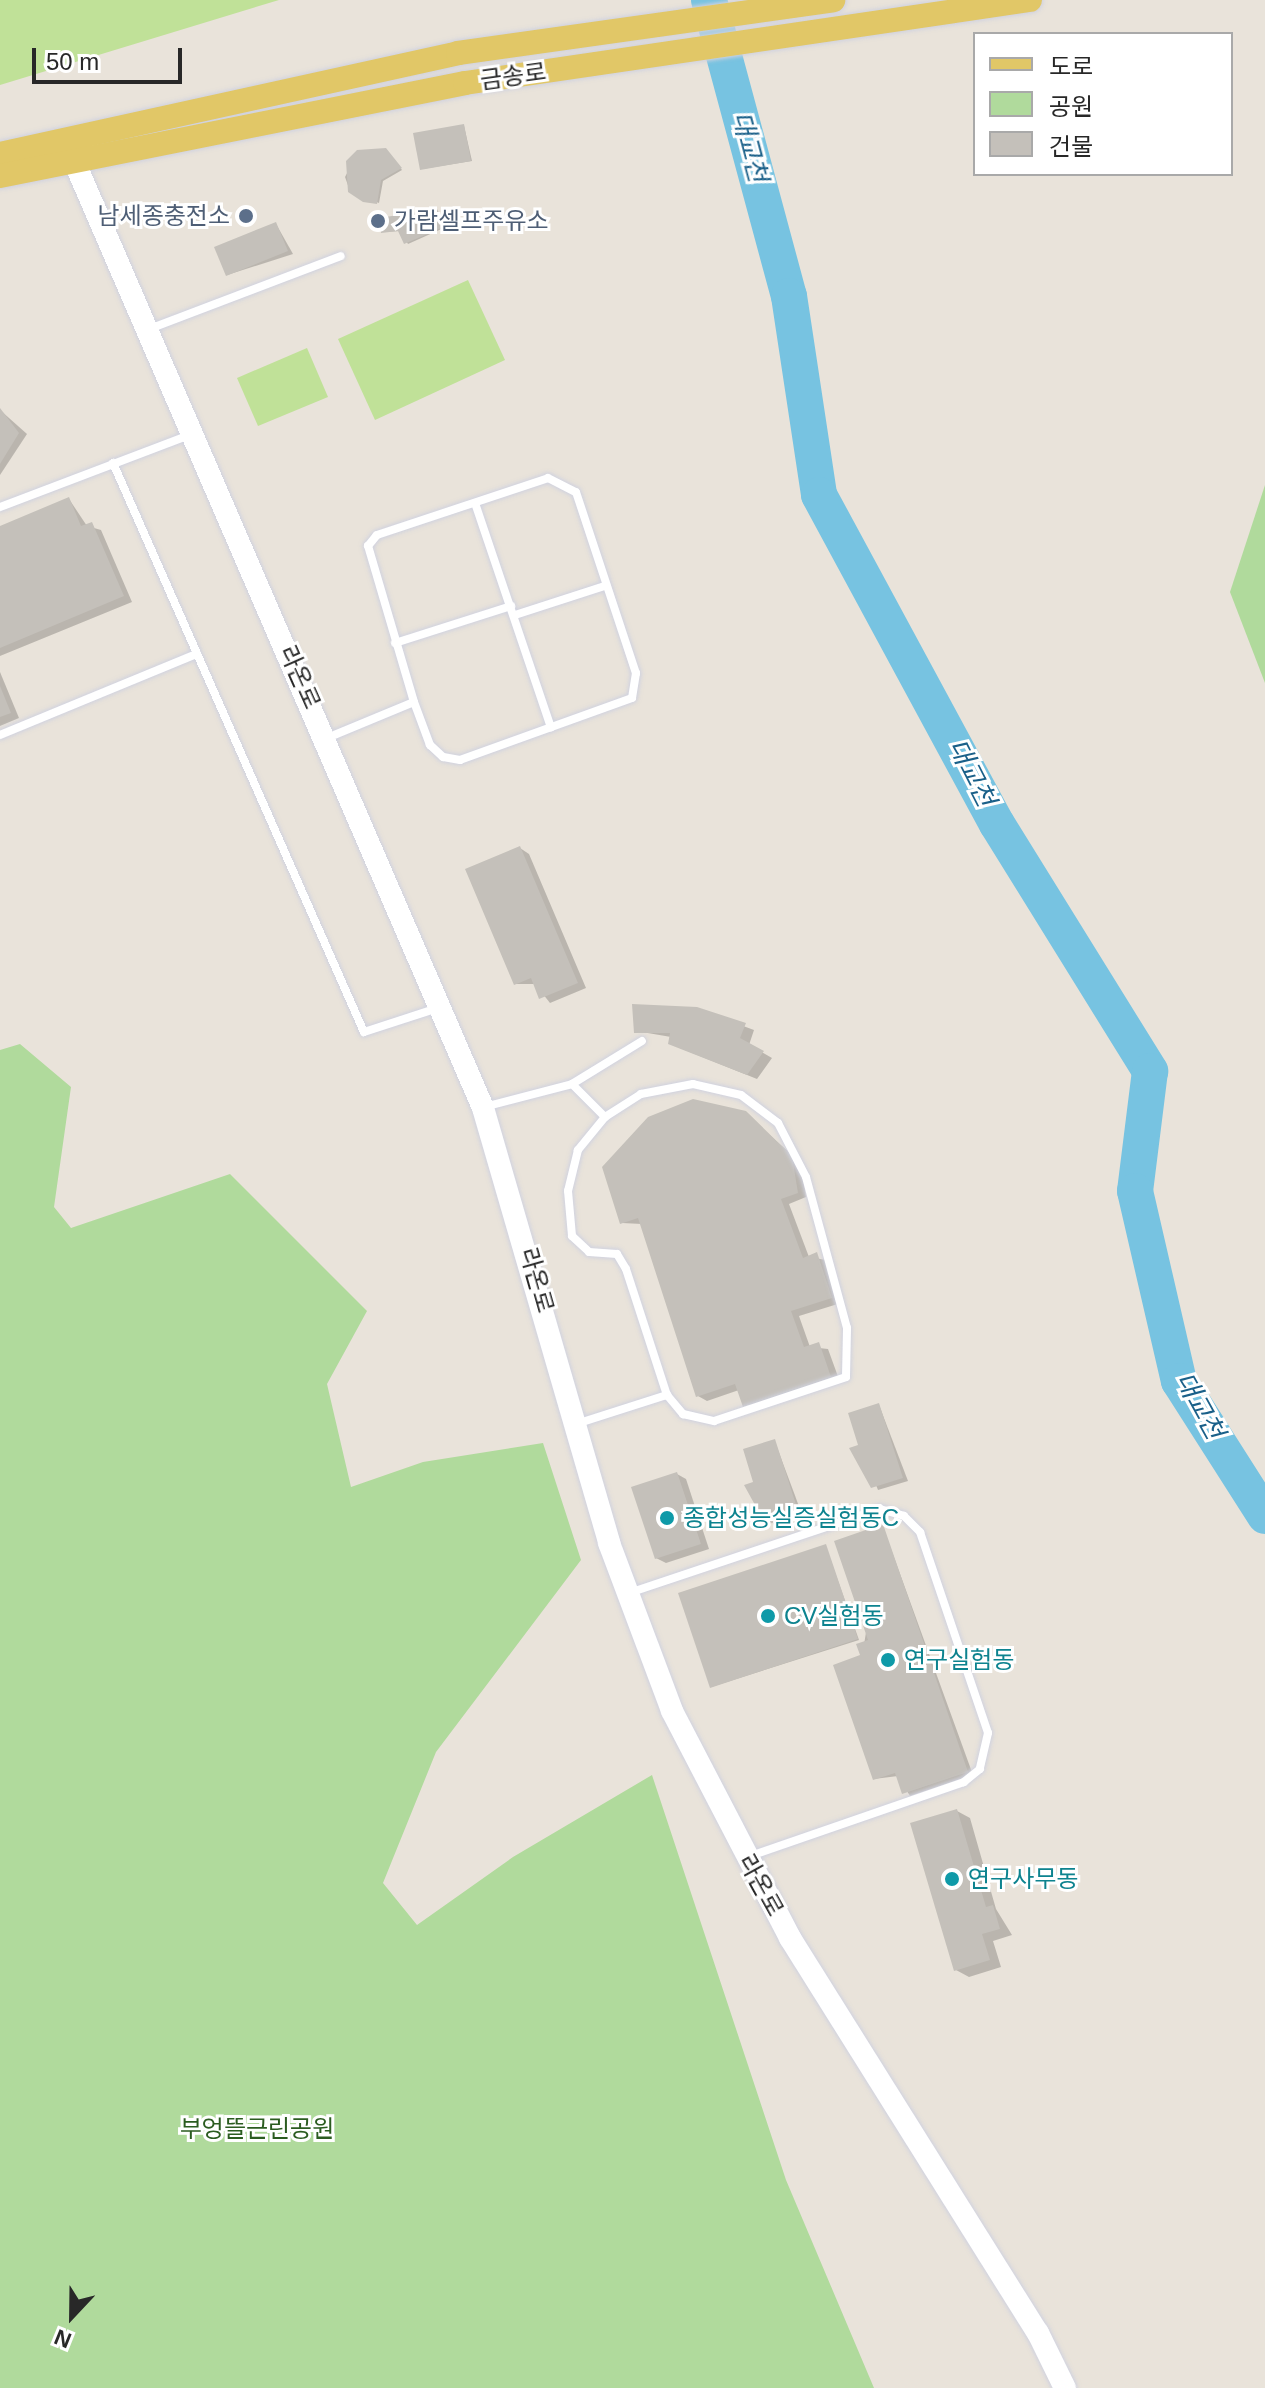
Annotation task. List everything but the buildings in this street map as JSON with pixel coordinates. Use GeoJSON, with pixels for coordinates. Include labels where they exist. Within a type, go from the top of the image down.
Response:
{"type":"FeatureCollection","features":[{"type":"Feature","properties":{"kind":"main road","name":"금송로"},"geometry":{"type":"LineString","coordinates":[[0,176],[69,150],[458,53],[833,0]]}},
{"type":"Feature","properties":{"kind":"main road","name":"금송로"},"geometry":{"type":"LineString","coordinates":[[0,154],[69,150],[465,83],[1030,0]]}},
{"type":"Feature","properties":{"kind":"main road","name":"라온로"},"geometry":{"type":"LineString","coordinates":[[69,150],[327,738],[483,1108],[626,1594],[672,1711],[745,1858],[1065,2388]]}},
{"type":"Feature","properties":{"kind":"lane"},"geometry":{"type":"LineString","coordinates":[[149,330],[341,256]]}},
{"type":"Feature","properties":{"kind":"lane"},"geometry":{"type":"LineString","coordinates":[[0,507],[194,434]]}},
{"type":"Feature","properties":{"kind":"lane"},"geometry":{"type":"LineString","coordinates":[[113,463],[364,1032],[439,1007]]}},
{"type":"Feature","properties":{"kind":"lane"},"geometry":{"type":"LineString","coordinates":[[548,478],[568,482],[605,586],[636,673],[632,698],[460,760],[430,745],[395,643],[368,546],[377,535],[548,478]]}},
{"type":"Feature","properties":{"kind":"lane"},"geometry":{"type":"LineString","coordinates":[[475,503],[551,728]]}},
{"type":"Feature","properties":{"kind":"lane"},"geometry":{"type":"LineString","coordinates":[[395,643],[605,586]]}},
{"type":"Feature","properties":{"kind":"lane"},"geometry":{"type":"LineString","coordinates":[[0,735],[197,654]]}},
{"type":"Feature","properties":{"kind":"lane"},"geometry":{"type":"LineString","coordinates":[[327,738],[414,702]]}},
{"type":"Feature","properties":{"kind":"lane"},"geometry":{"type":"LineString","coordinates":[[483,1108],[572,1084],[642,1041]]}},
{"type":"Feature","properties":{"kind":"lane"},"geometry":{"type":"LineString","coordinates":[[572,1084],[605,1117]]}},
{"type":"Feature","properties":{"kind":"lane"},"geometry":{"type":"LineString","coordinates":[[693,1084],[741,1095],[778,1123],[806,1177],[847,1328],[846,1377],[714,1421],[683,1414],[667,1395],[626,1269],[617,1254],[589,1252],[572,1236],[568,1191],[578,1150],[605,1117],[641,1094],[693,1084]]}},
{"type":"Feature","properties":{"kind":"lane"},"geometry":{"type":"LineString","coordinates":[[575,1424],[667,1395]]}},
{"type":"Feature","properties":{"kind":"lane"},"geometry":{"type":"LineString","coordinates":[[626,1594],[880,1509],[904,1516],[920,1532],[988,1733],[980,1769],[964,1782],[745,1858]]}},
{"type":"Feature","properties":{"kind":"green space"},"geometry":{"type":"Polygon","coordinates":[[[0,0],[279,0],[0,85],[0,0]]]}},
{"type":"Feature","properties":{"kind":"green space"},"geometry":{"type":"Polygon","coordinates":[[[468,280],[505,360],[375,420],[338,339],[468,280]]]}},
{"type":"Feature","properties":{"kind":"green space"},"geometry":{"type":"Polygon","coordinates":[[[307,348],[328,397],[258,426],[237,378],[307,348]]]}},
{"type":"Feature","properties":{"kind":"green space"},"geometry":{"type":"Polygon","coordinates":[[[1265,485],[1265,683],[1230,592],[1265,485]]]}},
{"type":"Feature","properties":{"kind":"green space","name":"부엉뜰근린공원"},"geometry":{"type":"Polygon","coordinates":[[[20,1044],[71,1087],[54,1207],[71,1228],[230,1174],[367,1311],[327,1384],[351,1487],[423,1462],[543,1443],[581,1560],[436,1752],[383,1883],[417,1925],[513,1857],[652,1775],[786,2180],[874,2388],[0,2388],[0,1050],[20,1044]]]}},
{"type":"Feature","properties":{"kind":"waterway","name":"대교천"},"geometry":{"type":"LineString","coordinates":[[709,0],[789,296],[819,495],[997,824],[1150,1071],[1135,1191],[1179,1381],[1265,1516]]}},
{"type":"Feature","properties":{"kind":"place","name":"남세종충전소"},"geometry":{"type":"Point","coordinates":[246,216]}},
{"type":"Feature","properties":{"kind":"place","name":"가람셀프주유소"},"geometry":{"type":"Point","coordinates":[378,221]}},
{"type":"Feature","properties":{"kind":"place","name":"종합성능실증실험동C"},"geometry":{"type":"Point","coordinates":[667,1518]}},
{"type":"Feature","properties":{"kind":"place","name":"CV실험동"},"geometry":{"type":"Point","coordinates":[768,1616]}},
{"type":"Feature","properties":{"kind":"place","name":"연구실험동"},"geometry":{"type":"Point","coordinates":[888,1660]}},
{"type":"Feature","properties":{"kind":"place","name":"연구사무동"},"geometry":{"type":"Point","coordinates":[952,1879]}}]}
